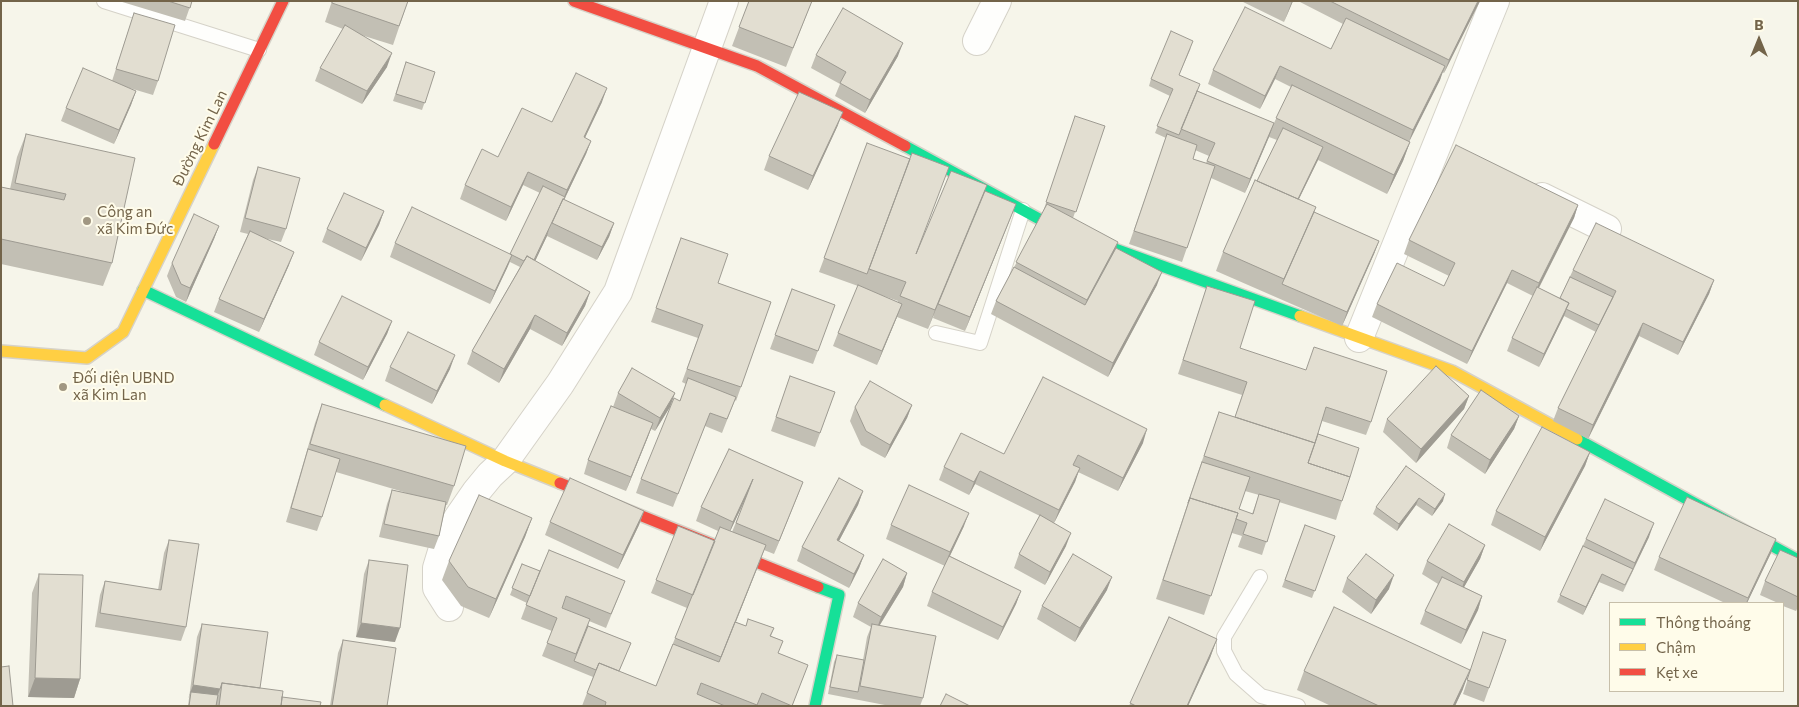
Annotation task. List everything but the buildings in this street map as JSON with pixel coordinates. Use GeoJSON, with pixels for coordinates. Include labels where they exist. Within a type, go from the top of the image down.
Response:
{"type":"FeatureCollection","features":[{"type":"Feature","properties":{"kind":"street","name":"Đường Kim Lan"},"geometry":{"type":"LineString","coordinates":[[1,350],[87,358],[124,332],[283,1]]}},
{"type":"Feature","properties":{"kind":"street"},"geometry":{"type":"LineString","coordinates":[[574,1],[757,66],[1054,227],[1452,371],[1798,560]]}},
{"type":"Feature","properties":{"kind":"street"},"geometry":{"type":"LineString","coordinates":[[449,607],[437,588],[437,568],[444,545],[458,518],[476,492],[490,475],[506,461],[560,384],[618,292],[724,1]]}},
{"type":"Feature","properties":{"kind":"street"},"geometry":{"type":"LineString","coordinates":[[977,40],[997,1]]}},
{"type":"Feature","properties":{"kind":"street"},"geometry":{"type":"LineString","coordinates":[[1359,338],[1446,151],[1495,1]]}},
{"type":"Feature","properties":{"kind":"street"},"geometry":{"type":"LineString","coordinates":[[1518,186],[1607,229]]}},
{"type":"Feature","properties":{"kind":"street"},"geometry":{"type":"LineString","coordinates":[[143,290],[506,461],[839,595],[815,706]]}},
{"type":"Feature","properties":{"kind":"lane"},"geometry":{"type":"LineString","coordinates":[[106,2],[259,50]]}},
{"type":"Feature","properties":{"kind":"lane"},"geometry":{"type":"LineString","coordinates":[[936,333],[980,343],[1023,210]]}},
{"type":"Feature","properties":{"kind":"lane"},"geometry":{"type":"LineString","coordinates":[[1260,577],[1224,637],[1224,651],[1236,674],[1261,696],[1298,706]]}},
{"type":"Feature","properties":{"kind":"traffic: fast"},"geometry":{"type":"LineString","coordinates":[[905,146],[1054,227],[1300,316]]}},
{"type":"Feature","properties":{"kind":"traffic: fast"},"geometry":{"type":"LineString","coordinates":[[143,290],[385,405]]}},
{"type":"Feature","properties":{"kind":"traffic: fast"},"geometry":{"type":"LineString","coordinates":[[1577,439],[1798,560]]}},
{"type":"Feature","properties":{"kind":"traffic: fast"},"geometry":{"type":"LineString","coordinates":[[815,706],[839,595],[818,587]]}},
{"type":"Feature","properties":{"kind":"traffic: slow"},"geometry":{"type":"LineString","coordinates":[[1,351],[87,358],[123,332],[214,144]]}},
{"type":"Feature","properties":{"kind":"traffic: slow"},"geometry":{"type":"LineString","coordinates":[[1300,316],[1452,371],[1577,439]]}},
{"type":"Feature","properties":{"kind":"traffic: slow"},"geometry":{"type":"LineString","coordinates":[[385,405],[505,461],[560,483]]}},
{"type":"Feature","properties":{"kind":"traffic: jam"},"geometry":{"type":"LineString","coordinates":[[214,144],[283,1]]}},
{"type":"Feature","properties":{"kind":"traffic: jam"},"geometry":{"type":"LineString","coordinates":[[574,1],[757,66],[905,146]]}},
{"type":"Feature","properties":{"kind":"traffic: jam"},"geometry":{"type":"LineString","coordinates":[[560,483],[818,587]]}},
{"type":"Feature","properties":{"kind":"place","name":"Công an xã Kim Đức"},"geometry":{"type":"Point","coordinates":[87,221]}},
{"type":"Feature","properties":{"kind":"place","name":"Đối diện UBND xã Kim Lan"},"geometry":{"type":"Point","coordinates":[63,387]}}]}
